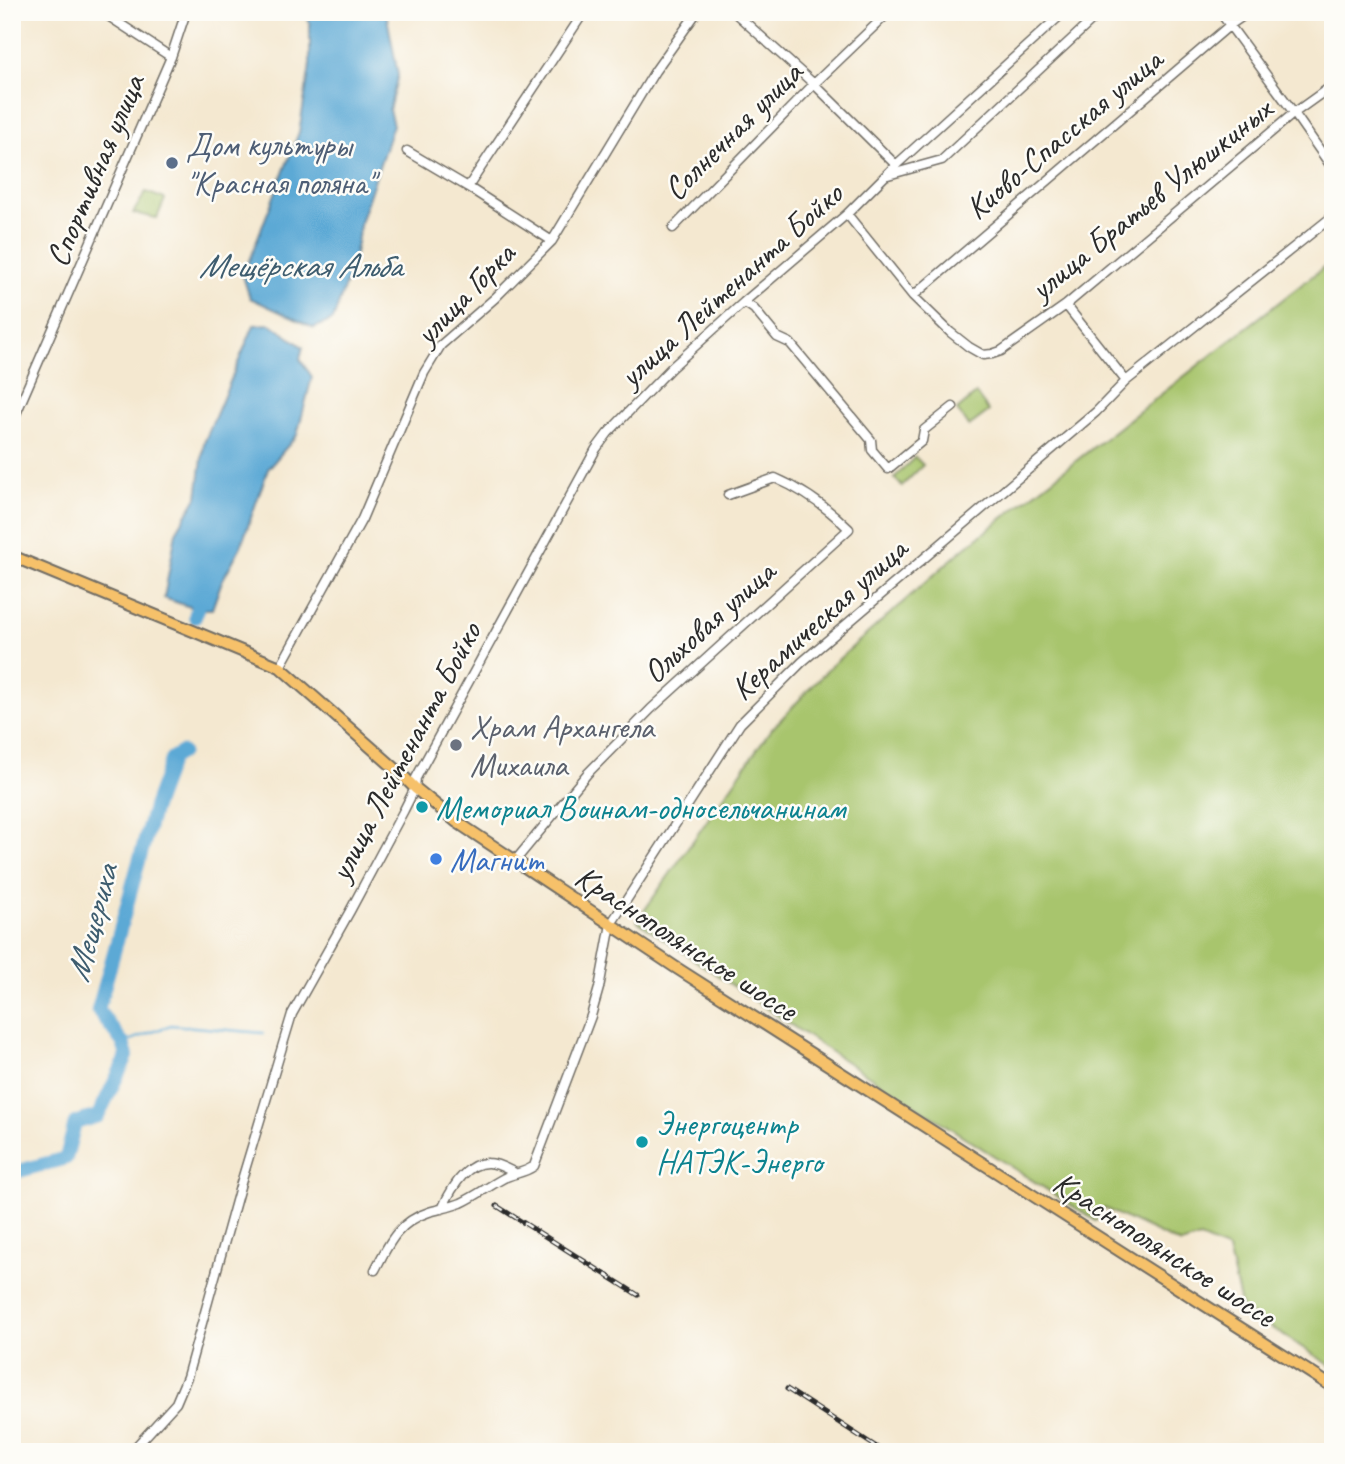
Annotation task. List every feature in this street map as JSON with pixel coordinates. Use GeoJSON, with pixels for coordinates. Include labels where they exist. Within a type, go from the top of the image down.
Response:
{"type":"FeatureCollection","features":[{"type":"Feature","properties":{"kind":"main road","name":"Краснополянское шоссе"},"geometry":{"type":"LineString","coordinates":[[12,556],[280,667],[457,822],[675,967],[1333,1387]]}},
{"type":"Feature","properties":{"kind":"street"},"geometry":{"type":"LineString","coordinates":[[102,12],[171,57]]}},
{"type":"Feature","properties":{"kind":"street","name":"Спортивная улица"},"geometry":{"type":"LineString","coordinates":[[12,424],[171,57],[186,12]]}},
{"type":"Feature","properties":{"kind":"street"},"geometry":{"type":"LineString","coordinates":[[468,187],[584,12]]}},
{"type":"Feature","properties":{"kind":"street","name":"улица Горка"},"geometry":{"type":"LineString","coordinates":[[280,667],[362,519],[424,373],[441,345],[495,298],[552,241],[655,71],[697,12]]}},
{"type":"Feature","properties":{"kind":"street"},"geometry":{"type":"LineString","coordinates":[[734,12],[814,84],[896,165]]}},
{"type":"Feature","properties":{"kind":"street","name":"Солнечная улица"},"geometry":{"type":"LineString","coordinates":[[673,228],[814,84],[889,12]]}},
{"type":"Feature","properties":{"kind":"street","name":"улица Лейтенанта Бойко"},"geometry":{"type":"LineString","coordinates":[[131,1452],[176,1403],[187,1377],[292,1014],[415,788],[416,778],[596,449],[671,368],[847,214],[896,165],[1064,12]]}},
{"type":"Feature","properties":{"kind":"street"},"geometry":{"type":"LineString","coordinates":[[888,175],[942,160],[1101,12]]}},
{"type":"Feature","properties":{"kind":"street"},"geometry":{"type":"LineString","coordinates":[[1220,12],[1333,169]]}},
{"type":"Feature","properties":{"kind":"street","name":"Киово-Спасская улица"},"geometry":{"type":"LineString","coordinates":[[913,296],[1230,25],[1249,12]]}},
{"type":"Feature","properties":{"kind":"street","name":"улица Братьев Улюшкиных"},"geometry":{"type":"LineString","coordinates":[[913,296],[969,347],[983,355],[1001,351],[1066,305],[1294,113],[1333,85]]}},
{"type":"Feature","properties":{"kind":"street"},"geometry":{"type":"LineString","coordinates":[[407,151],[552,241]]}},
{"type":"Feature","properties":{"kind":"street"},"geometry":{"type":"LineString","coordinates":[[847,214],[913,296]]}},
{"type":"Feature","properties":{"kind":"street","name":"Керамическая улица"},"geometry":{"type":"LineString","coordinates":[[375,1270],[397,1231],[407,1223],[421,1215],[462,1202],[515,1173],[530,1169],[537,1161],[591,1016],[602,976],[611,924],[740,724],[802,662],[1096,412],[1126,381],[1333,216]]}},
{"type":"Feature","properties":{"kind":"street"},"geometry":{"type":"LineString","coordinates":[[744,302],[754,309],[777,337],[790,343],[871,440],[872,450],[888,469],[922,441],[924,430],[953,407]]}},
{"type":"Feature","properties":{"kind":"street"},"geometry":{"type":"LineString","coordinates":[[1066,305],[1126,381]]}},
{"type":"Feature","properties":{"kind":"street","name":"Ольховая улица"},"geometry":{"type":"LineString","coordinates":[[515,861],[587,774],[651,709],[849,529],[833,513],[796,487],[775,478],[728,495]]}},
{"type":"Feature","properties":{"kind":"street"},"geometry":{"type":"LineString","coordinates":[[442,1209],[454,1185],[471,1168],[489,1163],[515,1173]]}},
{"type":"Feature","properties":{"kind":"green space"},"geometry":{"type":"Polygon","coordinates":[[[146,192],[165,199],[157,218],[133,213],[146,192]]]}},
{"type":"Feature","properties":{"kind":"green space"},"geometry":{"type":"Polygon","coordinates":[[[1333,260],[1333,1367],[1242,1309],[1228,1250],[1200,1238],[1181,1244],[1104,1208],[1096,1221],[825,1048],[637,921],[769,732],[832,665],[962,550],[1333,260]]]}},
{"type":"Feature","properties":{"kind":"green space"},"geometry":{"type":"Polygon","coordinates":[[[976,394],[989,411],[969,426],[957,410],[976,394]]]}},
{"type":"Feature","properties":{"kind":"green space"},"geometry":{"type":"Polygon","coordinates":[[[915,457],[923,465],[902,486],[894,478],[915,457]]]}},
{"type":"Feature","properties":{"kind":"water","name":"Мещёрская Альба"},"geometry":{"type":"Polygon","coordinates":[[[303,12],[386,12],[398,75],[389,110],[393,125],[361,220],[354,259],[333,320],[314,328],[250,298],[243,276],[299,132],[310,66],[310,23],[303,12]]]}},
{"type":"Feature","properties":{"kind":"water"},"geometry":{"type":"Polygon","coordinates":[[[271,324],[303,347],[300,359],[312,377],[297,435],[268,469],[241,546],[222,581],[212,609],[196,609],[164,598],[176,532],[197,497],[204,443],[254,325],[271,324]]]}},
{"type":"Feature","properties":{"kind":"waterway","name":"Мещериха"},"geometry":{"type":"LineString","coordinates":[[195,617],[201,593]]}},
{"type":"Feature","properties":{"kind":"waterway","name":"Мещериха"},"geometry":{"type":"LineString","coordinates":[[12,1173],[66,1158],[75,1123],[98,1116],[127,1056],[123,1043],[98,1010],[154,807],[172,758],[182,752]]}},
{"type":"Feature","properties":{"kind":"waterway"},"geometry":{"type":"LineString","coordinates":[[123,1043],[171,1025],[263,1033]]}},
{"type":"Feature","properties":{"kind":"railway"},"geometry":{"type":"LineString","coordinates":[[497,1206],[638,1295]]}},
{"type":"Feature","properties":{"kind":"railway"},"geometry":{"type":"LineString","coordinates":[[787,1389],[882,1452]]}},
{"type":"Feature","properties":{"kind":"place","name":"Дом культуры \"Красная поляна\""},"geometry":{"type":"Point","coordinates":[172,163]}},
{"type":"Feature","properties":{"kind":"place","name":"Храм Архангела Михаила"},"geometry":{"type":"Point","coordinates":[456,745]}},
{"type":"Feature","properties":{"kind":"place","name":"Мемориал Воинам-односельчанинам"},"geometry":{"type":"Point","coordinates":[422,807]}},
{"type":"Feature","properties":{"kind":"place","name":"Магнит"},"geometry":{"type":"Point","coordinates":[436,859]}},
{"type":"Feature","properties":{"kind":"place","name":"Энергоцентр НАТЭК-Энерго"},"geometry":{"type":"Point","coordinates":[642,1142]}}]}
